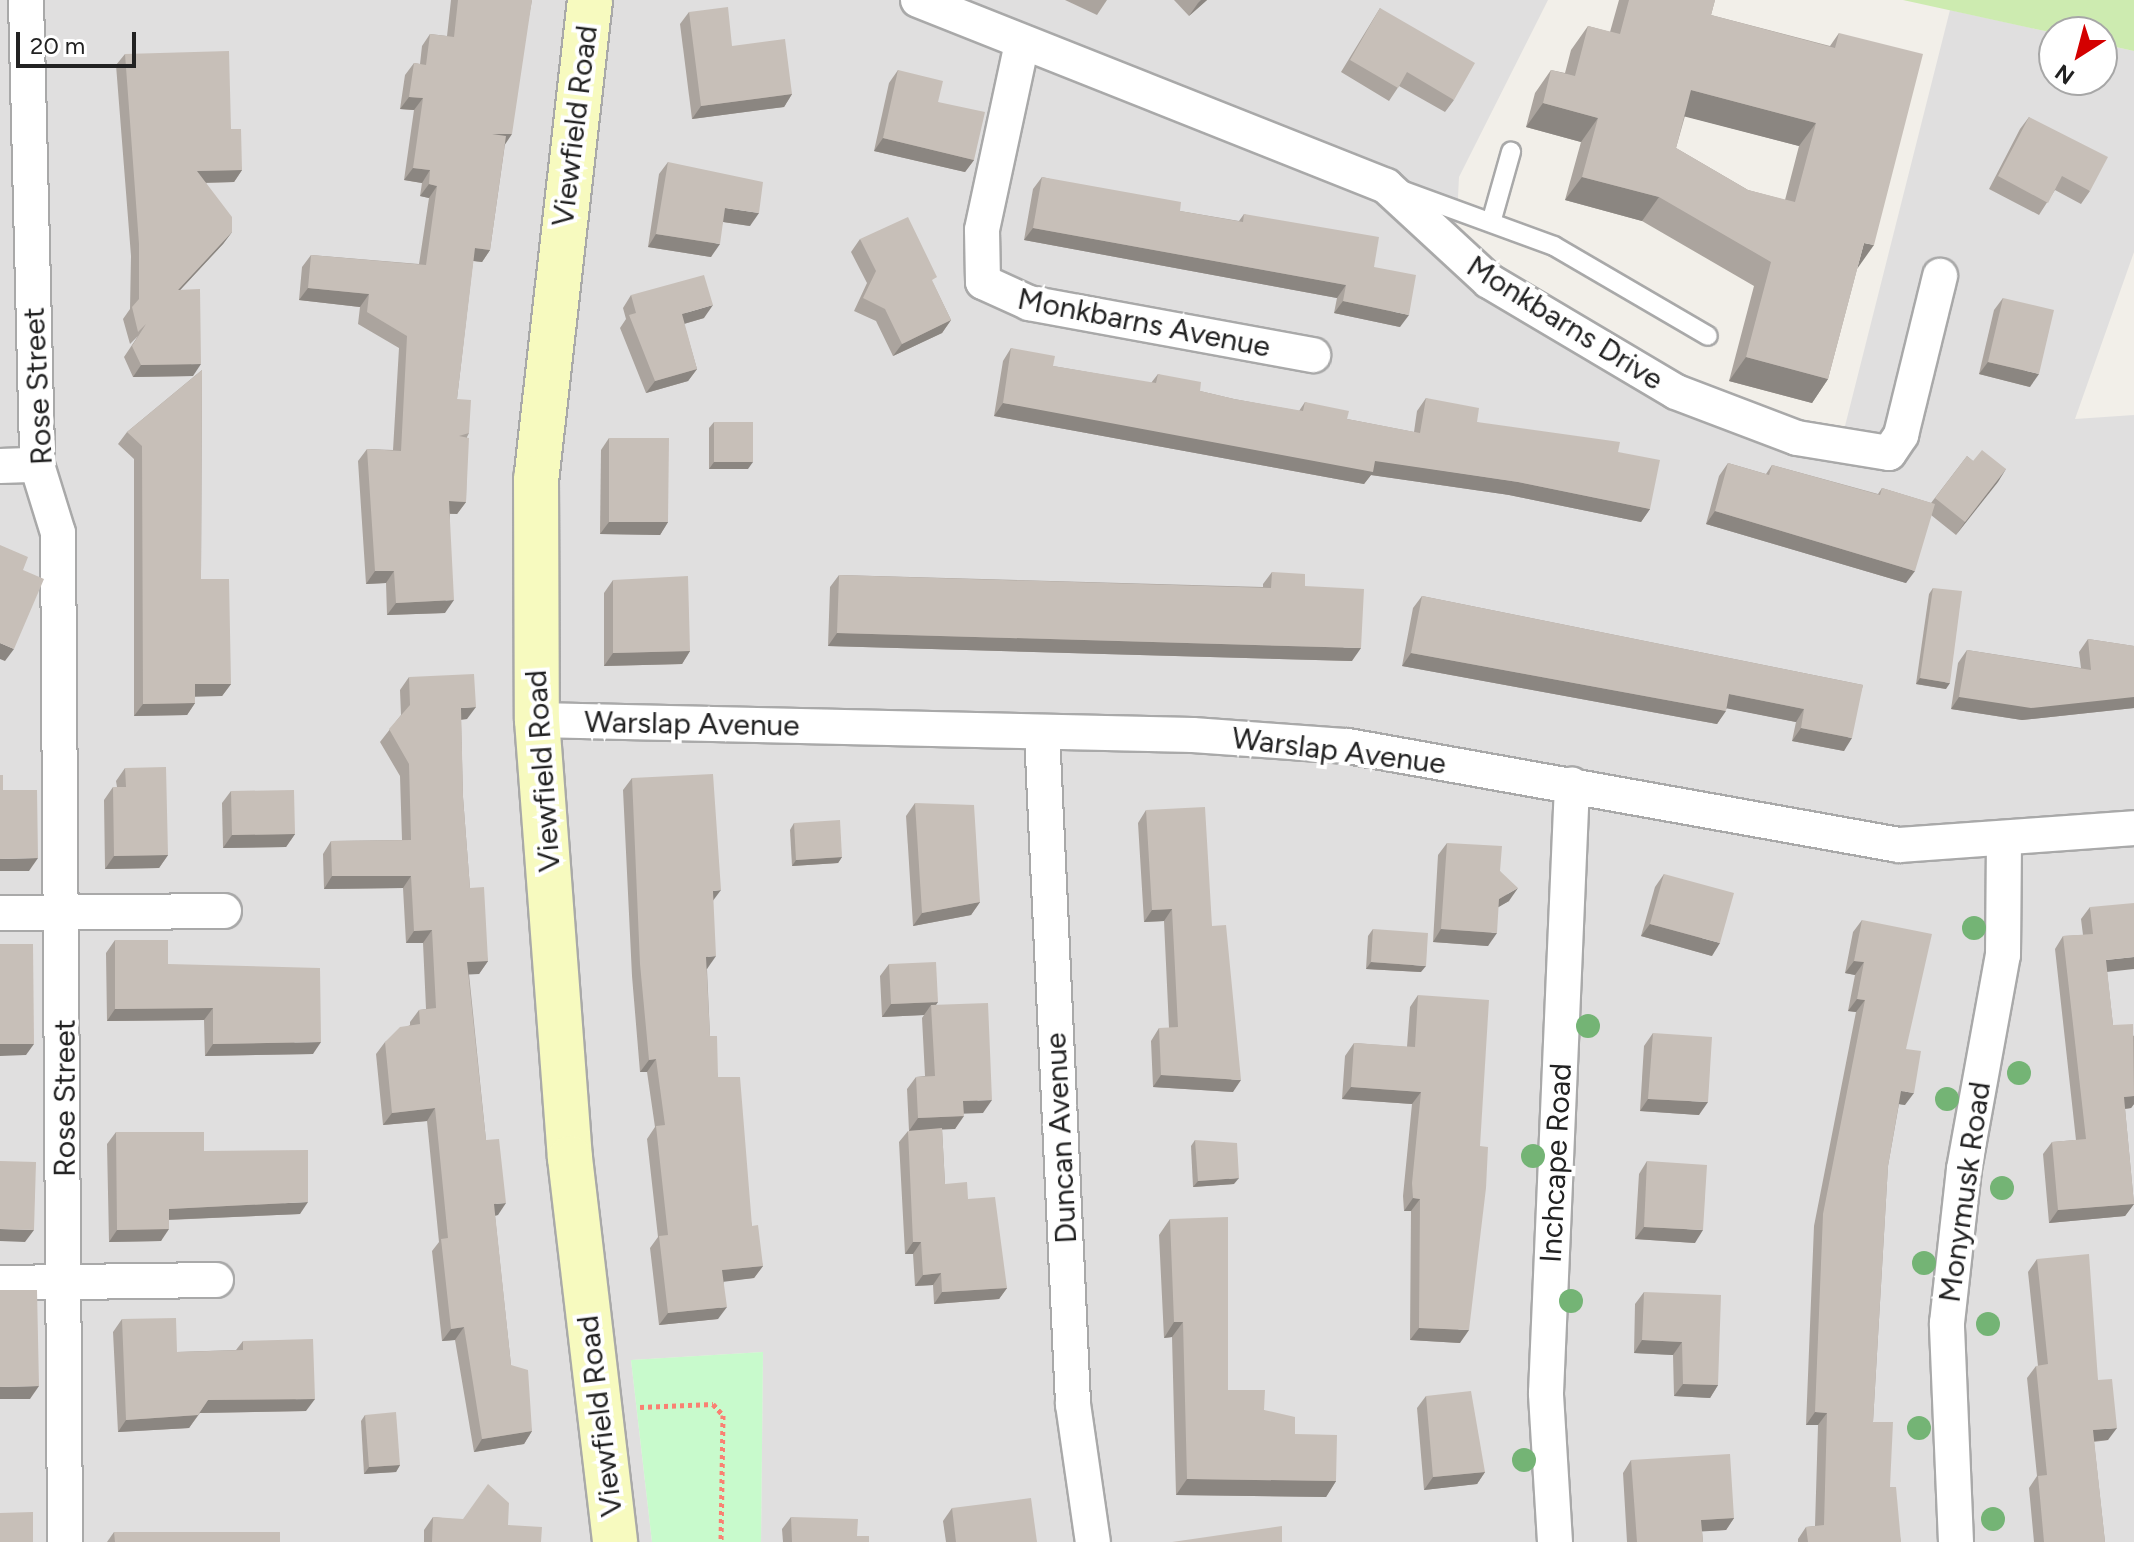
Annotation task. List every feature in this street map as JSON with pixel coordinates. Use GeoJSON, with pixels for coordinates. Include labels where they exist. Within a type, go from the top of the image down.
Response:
{"type":"FeatureCollection","features":[{"type":"Feature","properties":{"kind":"street","name":"Rose Street"},"geometry":{"type":"LineString","coordinates":[[26,0],[37,465],[58,533],[64,913],[65,1542]]}},
{"type":"Feature","properties":{"kind":"street","name":"Viewfield Road"},"geometry":{"type":"LineString","coordinates":[[590,0],[536,478],[537,720],[570,1158],[615,1542]]}},
{"type":"Feature","properties":{"kind":"street","name":"Monkbarns Drive"},"geometry":{"type":"LineString","coordinates":[[918,0],[1386,186],[1489,281],[1676,392],[1724,416],[1868,454],[1889,453],[1901,435],[1940,276]]}},
{"type":"Feature","properties":{"kind":"street","name":"Monkbarns Avenue"},"geometry":{"type":"LineString","coordinates":[[1022,43],[982,230],[983,282],[1029,303],[1313,355]]}},
{"type":"Feature","properties":{"kind":"street"},"geometry":{"type":"LineString","coordinates":[[0,466],[37,465]]}},
{"type":"Feature","properties":{"kind":"street","name":"Warslap Avenue"},"geometry":{"type":"LineString","coordinates":[[537,720],[1042,733],[1348,746],[1899,845],[2004,842],[2134,828]]}},
{"type":"Feature","properties":{"kind":"street","name":"Duncan Avenue"},"geometry":{"type":"LineString","coordinates":[[1042,733],[1073,1404],[1093,1542]]}},
{"type":"Feature","properties":{"kind":"street","name":"Inchcape Road"},"geometry":{"type":"LineString","coordinates":[[1555,1542],[1546,1393],[1572,785]]}},
{"type":"Feature","properties":{"kind":"street","name":"Monymusk Road"},"geometry":{"type":"LineString","coordinates":[[1956,1542],[1947,1323],[1964,1169],[2003,955],[2004,842]]}},
{"type":"Feature","properties":{"kind":"street"},"geometry":{"type":"LineString","coordinates":[[0,913],[224,911]]}},
{"type":"Feature","properties":{"kind":"street"},"geometry":{"type":"LineString","coordinates":[[0,1283],[216,1280]]}},
{"type":"Feature","properties":{"kind":"lane"},"geometry":{"type":"LineString","coordinates":[[1492,219],[1511,152]]}},
{"type":"Feature","properties":{"kind":"lane"},"geometry":{"type":"LineString","coordinates":[[1386,186],[1492,219],[1554,246],[1708,336]]}},
{"type":"Feature","properties":{"kind":"path"},"geometry":{"type":"LineString","coordinates":[[599,1409],[713,1404],[723,1415],[721,1542]]}},
{"type":"Feature","properties":{"kind":"shaded area"},"geometry":{"type":"Polygon","coordinates":[[[0,0],[1548,0],[1459,177],[1456,238],[1706,393],[1843,434],[1950,10],[2038,29],[2038,96],[2118,96],[2118,48],[2134,51],[2134,252],[2075,419],[2134,415],[2134,1542],[761,1542],[763,1352],[631,1360],[652,1542],[0,1542],[0,0]]]}},
{"type":"Feature","properties":{"kind":"green space"},"geometry":{"type":"Polygon","coordinates":[[[1903,0],[2134,0],[2134,51],[2118,48],[2118,16],[2038,16],[2038,30],[1903,0]]]}},
{"type":"Feature","properties":{"kind":"green space"},"geometry":{"type":"Polygon","coordinates":[[[763,1352],[761,1542],[652,1542],[631,1360],[763,1352]]]}},
{"type":"Feature","properties":{"kind":"building"},"geometry":{"type":"Polygon","coordinates":[[[458,0],[532,0],[512,134],[492,134],[506,136],[490,250],[475,248],[457,399],[471,400],[469,433],[459,436],[469,438],[466,502],[449,501],[454,600],[396,603],[394,571],[375,571],[367,449],[401,451],[407,336],[367,312],[369,294],[308,288],[311,255],[426,265],[437,186],[429,184],[430,170],[413,168],[423,98],[409,97],[414,63],[426,65],[430,34],[454,37],[458,0]]]}},
{"type":"Feature","properties":{"kind":"building"},"geometry":{"type":"Polygon","coordinates":[[[1629,0],[1715,0],[1711,15],[1835,48],[1839,33],[1923,54],[1874,245],[1864,243],[1828,379],[1746,357],[1771,262],[1659,197],[1582,177],[1598,118],[1543,103],[1551,70],[1575,76],[1588,26],[1620,34],[1629,0]],[[1691,90],[1676,148],[1748,190],[1795,202],[1816,123],[1691,90]]]}},
{"type":"Feature","properties":{"kind":"building"},"geometry":{"type":"Polygon","coordinates":[[[728,7],[732,46],[785,39],[792,94],[701,106],[689,12],[728,7]]]}},
{"type":"Feature","properties":{"kind":"building"},"geometry":{"type":"Polygon","coordinates":[[[1380,8],[1475,63],[1454,100],[1407,72],[1398,88],[1350,60],[1380,8]]]}},
{"type":"Feature","properties":{"kind":"building"},"geometry":{"type":"Polygon","coordinates":[[[229,51],[231,129],[241,129],[242,170],[197,171],[232,217],[232,232],[178,290],[200,289],[201,364],[141,365],[132,346],[146,324],[138,332],[132,307],[139,299],[139,244],[125,54],[229,51]]]}},
{"type":"Feature","properties":{"kind":"building"},"geometry":{"type":"Polygon","coordinates":[[[898,70],[943,81],[938,102],[985,112],[974,160],[883,138],[898,70]]]}},
{"type":"Feature","properties":{"kind":"building"},"geometry":{"type":"Polygon","coordinates":[[[2029,117],[2108,157],[2090,191],[2062,176],[2048,203],[1998,176],[2029,117]]]}},
{"type":"Feature","properties":{"kind":"building"},"geometry":{"type":"Polygon","coordinates":[[[668,162],[763,182],[759,213],[725,208],[720,244],[656,234],[668,162]]]}},
{"type":"Feature","properties":{"kind":"building"},"geometry":{"type":"Polygon","coordinates":[[[1042,177],[1181,202],[1180,211],[1243,222],[1244,214],[1379,237],[1374,267],[1416,275],[1409,315],[1343,301],[1346,285],[1033,228],[1042,177]]]}},
{"type":"Feature","properties":{"kind":"building"},"geometry":{"type":"Polygon","coordinates":[[[908,217],[937,277],[932,280],[951,320],[902,344],[885,309],[863,298],[876,271],[860,239],[908,217]]]}},
{"type":"Feature","properties":{"kind":"building"},"geometry":{"type":"Polygon","coordinates":[[[704,275],[713,305],[682,314],[697,369],[655,381],[629,315],[636,313],[631,295],[704,275]]]}},
{"type":"Feature","properties":{"kind":"building"},"geometry":{"type":"Polygon","coordinates":[[[2003,298],[2054,310],[2039,374],[1988,362],[2003,298]]]}},
{"type":"Feature","properties":{"kind":"building"},"geometry":{"type":"Polygon","coordinates":[[[1011,348],[1055,356],[1053,366],[1156,383],[1158,374],[1201,382],[1200,391],[1234,399],[1303,411],[1305,402],[1349,411],[1347,419],[1420,433],[1426,398],[1479,408],[1477,422],[1620,442],[1618,452],[1660,460],[1650,509],[1518,482],[1375,461],[1373,472],[1003,403],[1011,348]]]}},
{"type":"Feature","properties":{"kind":"building"},"geometry":{"type":"Polygon","coordinates":[[[202,370],[201,579],[229,579],[231,684],[195,684],[195,703],[143,704],[142,446],[127,432],[202,370]]]}},
{"type":"Feature","properties":{"kind":"building"},"geometry":{"type":"Polygon","coordinates":[[[714,422],[753,422],[753,462],[714,462],[714,422]]]}},
{"type":"Feature","properties":{"kind":"building"},"geometry":{"type":"Polygon","coordinates":[[[609,438],[669,438],[668,522],[609,522],[609,438]]]}},
{"type":"Feature","properties":{"kind":"building"},"geometry":{"type":"Polygon","coordinates":[[[1982,450],[2006,469],[1965,522],[1935,498],[1967,456],[1973,461],[1982,450]]]}},
{"type":"Feature","properties":{"kind":"building"},"geometry":{"type":"Polygon","coordinates":[[[1728,463],[1769,475],[1772,465],[1880,495],[1882,488],[1935,504],[1915,571],[1715,511],[1728,463]]]}},
{"type":"Feature","properties":{"kind":"building"},"geometry":{"type":"Polygon","coordinates":[[[0,545],[28,557],[23,570],[44,579],[14,649],[0,643],[0,545]]]}},
{"type":"Feature","properties":{"kind":"building"},"geometry":{"type":"Polygon","coordinates":[[[1272,572],[1305,574],[1305,586],[1364,589],[1361,648],[837,633],[839,575],[1271,588],[1272,572]]]}},
{"type":"Feature","properties":{"kind":"building"},"geometry":{"type":"Polygon","coordinates":[[[688,576],[690,651],[613,653],[613,580],[688,576]]]}},
{"type":"Feature","properties":{"kind":"building"},"geometry":{"type":"Polygon","coordinates":[[[1933,588],[1962,591],[1950,683],[1920,678],[1933,588]]]}},
{"type":"Feature","properties":{"kind":"building"},"geometry":{"type":"Polygon","coordinates":[[[1422,596],[1863,685],[1852,738],[1801,728],[1804,709],[1729,694],[1726,711],[1411,653],[1422,596]]]}},
{"type":"Feature","properties":{"kind":"building"},"geometry":{"type":"Polygon","coordinates":[[[2088,639],[2134,646],[2134,697],[2031,708],[1959,697],[1967,650],[2091,670],[2088,639]]]}},
{"type":"Feature","properties":{"kind":"building"},"geometry":{"type":"Polygon","coordinates":[[[474,674],[476,707],[461,708],[463,797],[470,888],[484,887],[488,961],[467,962],[486,1140],[499,1139],[506,1203],[494,1204],[511,1365],[528,1370],[532,1431],[482,1439],[464,1327],[451,1329],[441,1239],[448,1238],[435,1108],[392,1113],[385,1042],[400,1027],[420,1024],[419,1010],[436,1008],[432,930],[414,931],[411,876],[332,876],[331,841],[411,840],[409,764],[389,729],[410,705],[409,677],[474,674]]]}},
{"type":"Feature","properties":{"kind":"building"},"geometry":{"type":"Polygon","coordinates":[[[166,767],[168,855],[114,856],[113,787],[126,787],[125,768],[166,767]]]}},
{"type":"Feature","properties":{"kind":"building"},"geometry":{"type":"Polygon","coordinates":[[[713,774],[721,890],[713,891],[716,956],[706,957],[710,1036],[717,1036],[718,1077],[740,1077],[752,1226],[758,1225],[763,1266],[722,1270],[727,1307],[668,1313],[659,1236],[668,1235],[656,1126],[665,1125],[656,1059],[649,1060],[640,964],[632,778],[713,774]]]}},
{"type":"Feature","properties":{"kind":"building"},"geometry":{"type":"Polygon","coordinates":[[[0,775],[3,775],[3,790],[37,790],[38,858],[0,859],[0,775]]]}},
{"type":"Feature","properties":{"kind":"building"},"geometry":{"type":"Polygon","coordinates":[[[294,790],[295,834],[232,835],[231,791],[294,790]]]}},
{"type":"Feature","properties":{"kind":"building"},"geometry":{"type":"Polygon","coordinates":[[[915,803],[974,805],[980,902],[922,913],[915,803]]]}},
{"type":"Feature","properties":{"kind":"building"},"geometry":{"type":"Polygon","coordinates":[[[1205,807],[1212,926],[1226,925],[1241,1080],[1161,1075],[1159,1028],[1178,1027],[1172,909],[1152,910],[1146,810],[1205,807]]]}},
{"type":"Feature","properties":{"kind":"building"},"geometry":{"type":"Polygon","coordinates":[[[840,820],[842,857],[796,860],[794,823],[840,820]]]}},
{"type":"Feature","properties":{"kind":"building"},"geometry":{"type":"Polygon","coordinates":[[[1447,843],[1502,846],[1500,871],[1518,888],[1499,899],[1497,933],[1441,929],[1447,843]]]}},
{"type":"Feature","properties":{"kind":"building"},"geometry":{"type":"Polygon","coordinates":[[[1664,874],[1734,893],[1720,943],[1650,924],[1664,874]]]}},
{"type":"Feature","properties":{"kind":"building"},"geometry":{"type":"Polygon","coordinates":[[[2134,903],[2134,957],[2106,960],[2113,1025],[2133,1024],[2134,1096],[2124,1097],[2134,1204],[2058,1210],[2052,1142],[2086,1139],[2063,936],[2093,934],[2090,907],[2134,903]]]}},
{"type":"Feature","properties":{"kind":"building"},"geometry":{"type":"Polygon","coordinates":[[[1862,920],[1932,934],[1906,1049],[1921,1051],[1914,1093],[1901,1091],[1888,1166],[1873,1422],[1893,1422],[1890,1487],[1896,1487],[1901,1542],[1808,1542],[1806,1527],[1824,1525],[1827,1413],[1815,1412],[1823,1214],[1865,1000],[1857,999],[1864,962],[1854,961],[1862,920]]]}},
{"type":"Feature","properties":{"kind":"building"},"geometry":{"type":"Polygon","coordinates":[[[1373,929],[1428,933],[1426,966],[1371,962],[1373,929]]]}},
{"type":"Feature","properties":{"kind":"building"},"geometry":{"type":"Polygon","coordinates":[[[115,940],[168,940],[168,964],[320,968],[321,1042],[213,1044],[213,1008],[115,1009],[115,940]]]}},
{"type":"Feature","properties":{"kind":"building"},"geometry":{"type":"Polygon","coordinates":[[[0,944],[33,944],[34,1044],[0,1044],[0,944]]]}},
{"type":"Feature","properties":{"kind":"building"},"geometry":{"type":"Polygon","coordinates":[[[936,962],[938,1002],[891,1004],[889,964],[936,962]]]}},
{"type":"Feature","properties":{"kind":"building"},"geometry":{"type":"Polygon","coordinates":[[[1418,995],[1489,1000],[1480,1146],[1488,1147],[1486,1188],[1469,1330],[1419,1328],[1420,1199],[1413,1198],[1412,1183],[1421,1092],[1351,1087],[1354,1043],[1415,1047],[1418,995]]]}},
{"type":"Feature","properties":{"kind":"building"},"geometry":{"type":"Polygon","coordinates":[[[988,1003],[992,1100],[963,1101],[964,1116],[918,1118],[916,1077],[935,1076],[931,1005],[988,1003]]]}},
{"type":"Feature","properties":{"kind":"building"},"geometry":{"type":"Polygon","coordinates":[[[1653,1033],[1712,1037],[1708,1102],[1648,1099],[1653,1033]]]}},
{"type":"Feature","properties":{"kind":"building"},"geometry":{"type":"Polygon","coordinates":[[[942,1128],[945,1184],[967,1182],[968,1199],[995,1197],[1007,1288],[942,1292],[941,1273],[923,1275],[921,1242],[913,1242],[908,1131],[942,1128]]]}},
{"type":"Feature","properties":{"kind":"building"},"geometry":{"type":"Polygon","coordinates":[[[116,1132],[204,1132],[204,1151],[308,1150],[308,1202],[169,1209],[169,1229],[117,1230],[116,1132]]]}},
{"type":"Feature","properties":{"kind":"building"},"geometry":{"type":"Polygon","coordinates":[[[1195,1140],[1237,1143],[1239,1178],[1198,1181],[1195,1140]]]}},
{"type":"Feature","properties":{"kind":"building"},"geometry":{"type":"Polygon","coordinates":[[[0,1161],[36,1162],[34,1230],[0,1229],[0,1161]]]}},
{"type":"Feature","properties":{"kind":"building"},"geometry":{"type":"Polygon","coordinates":[[[1647,1161],[1707,1165],[1703,1230],[1644,1227],[1647,1161]]]}},
{"type":"Feature","properties":{"kind":"building"},"geometry":{"type":"Polygon","coordinates":[[[1228,1217],[1228,1390],[1265,1390],[1264,1410],[1295,1417],[1295,1434],[1337,1435],[1336,1481],[1187,1479],[1183,1322],[1174,1322],[1170,1219],[1228,1217]]]}},
{"type":"Feature","properties":{"kind":"building"},"geometry":{"type":"Polygon","coordinates":[[[2089,1254],[2098,1380],[2112,1379],[2117,1428],[2093,1430],[2105,1542],[2044,1542],[2038,1476],[2047,1475],[2036,1366],[2048,1364],[2037,1259],[2089,1254]]]}},
{"type":"Feature","properties":{"kind":"building"},"geometry":{"type":"Polygon","coordinates":[[[0,1290],[37,1290],[39,1386],[0,1387],[0,1290]]]}},
{"type":"Feature","properties":{"kind":"building"},"geometry":{"type":"Polygon","coordinates":[[[1644,1292],[1721,1295],[1718,1385],[1683,1384],[1682,1342],[1642,1340],[1644,1292]]]}},
{"type":"Feature","properties":{"kind":"building"},"geometry":{"type":"Polygon","coordinates":[[[176,1318],[177,1352],[243,1350],[243,1341],[313,1339],[315,1399],[208,1400],[198,1415],[126,1420],[122,1319],[176,1318]]]}},
{"type":"Feature","properties":{"kind":"building"},"geometry":{"type":"Polygon","coordinates":[[[1471,1391],[1485,1472],[1433,1477],[1426,1396],[1471,1391]]]}},
{"type":"Feature","properties":{"kind":"building"},"geometry":{"type":"Polygon","coordinates":[[[396,1412],[400,1465],[369,1467],[365,1415],[396,1412]]]}},
{"type":"Feature","properties":{"kind":"building"},"geometry":{"type":"Polygon","coordinates":[[[1730,1454],[1734,1518],[1701,1520],[1703,1542],[1637,1542],[1631,1460],[1730,1454]]]}},
{"type":"Feature","properties":{"kind":"building"},"geometry":{"type":"Polygon","coordinates":[[[488,1484],[509,1503],[508,1525],[542,1527],[541,1542],[432,1542],[433,1517],[463,1519],[488,1484]]]}},
{"type":"Feature","properties":{"kind":"building"},"geometry":{"type":"Polygon","coordinates":[[[1031,1498],[1037,1542],[956,1542],[952,1508],[1031,1498]]]}},
{"type":"Feature","properties":{"kind":"building"},"geometry":{"type":"Polygon","coordinates":[[[33,1512],[33,1542],[0,1542],[0,1513],[33,1512]]]}},
{"type":"Feature","properties":{"kind":"building"},"geometry":{"type":"Polygon","coordinates":[[[791,1517],[858,1519],[857,1536],[869,1536],[869,1542],[792,1542],[791,1517]]]}},
{"type":"Feature","properties":{"kind":"building"},"geometry":{"type":"Polygon","coordinates":[[[1282,1526],[1282,1542],[1172,1542],[1282,1526]]]}},
{"type":"Feature","properties":{"kind":"building"},"geometry":{"type":"Polygon","coordinates":[[[114,1532],[280,1532],[280,1542],[115,1542],[114,1532]]]}}]}
